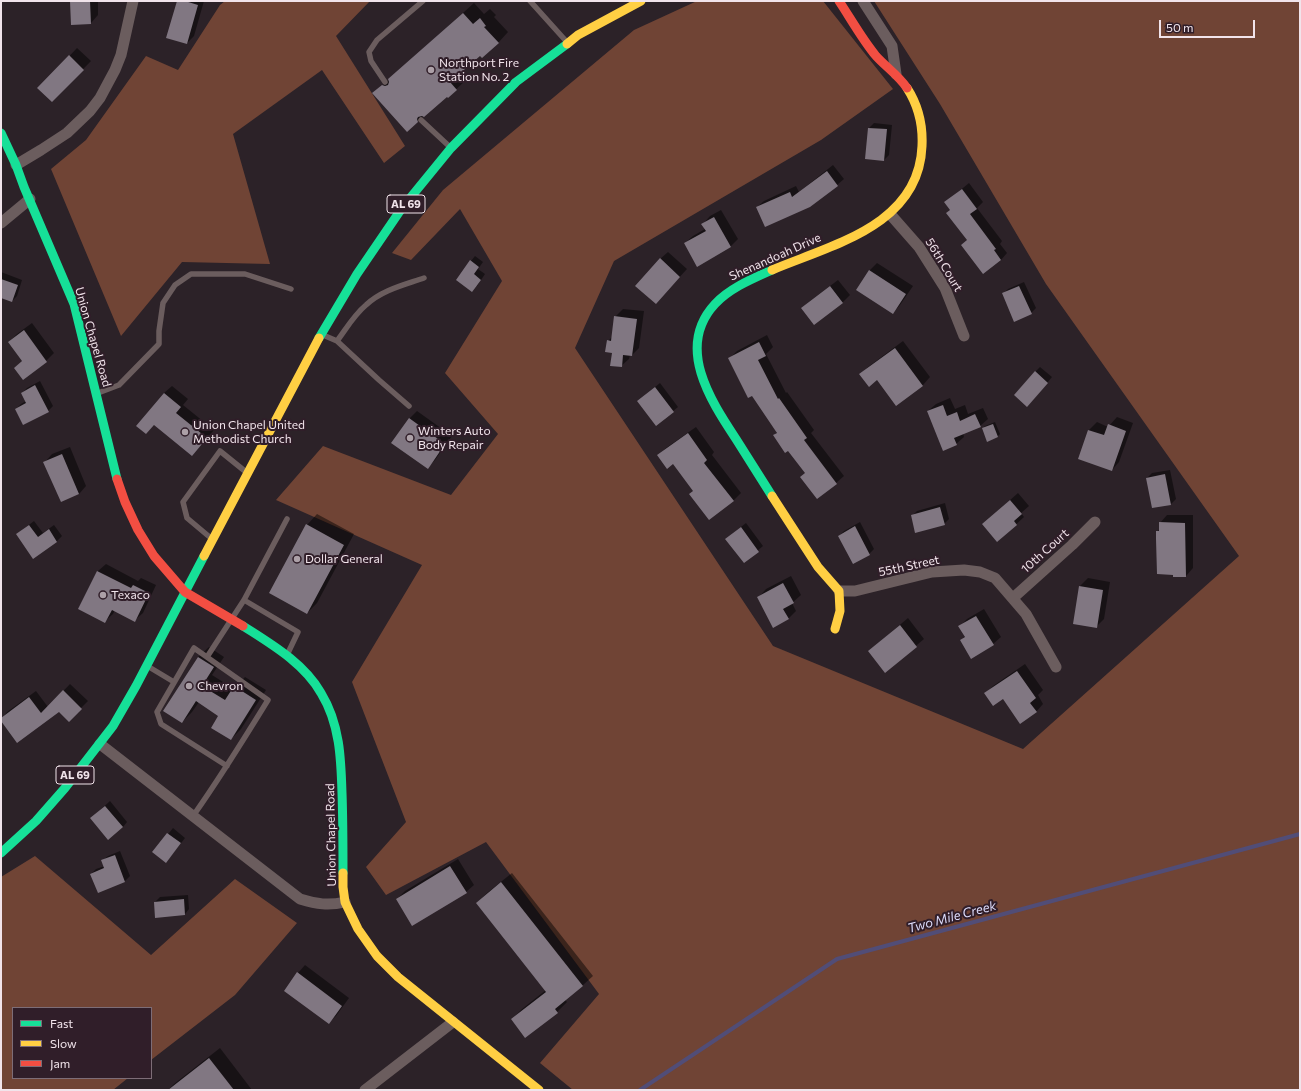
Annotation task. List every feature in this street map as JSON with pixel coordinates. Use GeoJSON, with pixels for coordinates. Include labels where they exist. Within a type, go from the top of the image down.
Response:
{"type":"FeatureCollection","features":[{"type":"Feature","properties":{"kind":"street"},"geometry":{"type":"LineString","coordinates":[[16,165],[66,133],[90,111],[100,98],[121,55],[133,1]]}},
{"type":"Feature","properties":{"kind":"street","name":"AL 69"},"geometry":{"type":"LineString","coordinates":[[1,853],[36,822],[100,744],[112,726],[146,666],[321,334],[357,274],[402,208],[451,148],[516,82],[578,35],[641,1]]}},
{"type":"Feature","properties":{"kind":"street","name":"Shenandoah Drive"},"geometry":{"type":"LineString","coordinates":[[839,1],[875,54],[896,74],[907,88],[912,98],[920,119],[922,136],[922,153],[919,168],[913,184],[905,197],[890,214],[869,230],[780,266],[738,286],[725,294],[714,305],[705,318],[700,332],[697,348],[698,363],[702,379],[716,408],[818,567],[839,591]]}},
{"type":"Feature","properties":{"kind":"street","name":"Shenandoah Drive"},"geometry":{"type":"LineString","coordinates":[[863,1],[892,46],[896,74]]}},
{"type":"Feature","properties":{"kind":"street","name":"Union Chapel Road"},"geometry":{"type":"LineString","coordinates":[[1,133],[16,165],[74,304],[115,472],[125,502],[138,530],[154,556],[185,592],[233,618],[287,655],[309,677],[321,692],[330,710],[338,736],[341,762],[343,888],[345,902],[358,929],[377,956],[398,977],[539,1090]]}},
{"type":"Feature","properties":{"kind":"street"},"geometry":{"type":"LineString","coordinates":[[1,223],[30,199]]}},
{"type":"Feature","properties":{"kind":"street","name":"56th Court"},"geometry":{"type":"LineString","coordinates":[[890,214],[919,247],[945,288],[964,336]]}},
{"type":"Feature","properties":{"kind":"street","name":"10th Court"},"geometry":{"type":"LineString","coordinates":[[1013,598],[1072,545],[1095,522]]}},
{"type":"Feature","properties":{"kind":"street","name":"55th Street"},"geometry":{"type":"LineString","coordinates":[[839,591],[855,591],[932,572],[964,570],[980,572],[995,578],[1026,614],[1056,667]]}},
{"type":"Feature","properties":{"kind":"street"},"geometry":{"type":"LineString","coordinates":[[835,629],[840,610],[839,591]]}},
{"type":"Feature","properties":{"kind":"street"},"geometry":{"type":"LineString","coordinates":[[100,744],[300,899],[316,904],[333,905],[345,902]]}},
{"type":"Feature","properties":{"kind":"street"},"geometry":{"type":"LineString","coordinates":[[365,1090],[454,1022]]}},
{"type":"Feature","properties":{"kind":"lane"},"geometry":{"type":"LineString","coordinates":[[385,82],[371,61],[368,52],[377,40],[423,1]]}},
{"type":"Feature","properties":{"kind":"lane"},"geometry":{"type":"LineString","coordinates":[[530,1],[567,43]]}},
{"type":"Feature","properties":{"kind":"lane"},"geometry":{"type":"LineString","coordinates":[[420,120],[451,148]]}},
{"type":"Feature","properties":{"kind":"lane"},"geometry":{"type":"LineString","coordinates":[[97,394],[119,385],[159,344],[159,331],[163,303],[175,285],[191,274],[245,274],[291,288]]}},
{"type":"Feature","properties":{"kind":"lane"},"geometry":{"type":"LineString","coordinates":[[337,341],[358,313],[375,298],[392,289],[424,278]]}},
{"type":"Feature","properties":{"kind":"lane"},"geometry":{"type":"LineString","coordinates":[[321,334],[337,341],[409,406]]}},
{"type":"Feature","properties":{"kind":"lane"},"geometry":{"type":"LineString","coordinates":[[213,540],[188,518],[183,502],[220,451],[248,474]]}},
{"type":"Feature","properties":{"kind":"lane"},"geometry":{"type":"LineString","coordinates":[[207,657],[244,600],[287,518]]}},
{"type":"Feature","properties":{"kind":"lane"},"geometry":{"type":"LineString","coordinates":[[244,600],[298,632],[287,655]]}},
{"type":"Feature","properties":{"kind":"lane"},"geometry":{"type":"LineString","coordinates":[[193,816],[227,766],[268,700],[194,648],[157,712],[161,724],[227,766]]}},
{"type":"Feature","properties":{"kind":"lane"},"geometry":{"type":"LineString","coordinates":[[146,666],[174,682]]}},
{"type":"Feature","properties":{"kind":"shaded area"},"geometry":{"type":"Polygon","coordinates":[[[225,1],[370,1],[336,36],[405,146],[384,163],[322,70],[233,134],[270,264],[182,262],[121,336],[51,169],[86,140],[146,56],[178,70],[220,5],[225,1]]]}},
{"type":"Feature","properties":{"kind":"shaded area"},"geometry":{"type":"Polygon","coordinates":[[[697,1],[823,1],[893,89],[821,140],[614,261],[575,348],[773,646],[1023,749],[1239,556],[1046,284],[940,104],[874,1],[1300,1],[1300,1090],[573,1090],[540,1063],[599,994],[486,842],[386,895],[366,867],[406,822],[352,682],[422,565],[276,500],[323,446],[451,495],[498,434],[445,373],[502,281],[460,209],[411,260],[392,253],[443,190],[634,30],[697,1]]]}},
{"type":"Feature","properties":{"kind":"shaded area"},"geometry":{"type":"Polygon","coordinates":[[[35,856],[151,955],[235,879],[297,923],[235,995],[152,1059],[152,1007],[12,1007],[12,1079],[127,1079],[113,1090],[1,1090],[1,877],[35,856]]]}},
{"type":"Feature","properties":{"kind":"building"},"geometry":{"type":"Polygon","coordinates":[[[70,1],[90,1],[91,24],[71,25],[70,1]]]}},
{"type":"Feature","properties":{"kind":"building"},"geometry":{"type":"Polygon","coordinates":[[[177,1],[185,1],[198,5],[187,44],[166,38],[177,1]]]}},
{"type":"Feature","properties":{"kind":"building","name":"Northport Fire Station No. 2"},"geometry":{"type":"Polygon","coordinates":[[[463,13],[473,24],[480,18],[486,26],[484,27],[499,43],[482,58],[480,56],[450,82],[457,90],[424,117],[418,117],[418,122],[407,132],[372,93],[382,85],[388,85],[388,79],[463,13]]]}},
{"type":"Feature","properties":{"kind":"building"},"geometry":{"type":"Polygon","coordinates":[[[69,55],[84,70],[52,102],[37,88],[69,55]]]}},
{"type":"Feature","properties":{"kind":"building"},"geometry":{"type":"Polygon","coordinates":[[[868,128],[887,129],[884,161],[865,159],[868,128]]]}},
{"type":"Feature","properties":{"kind":"building"},"geometry":{"type":"Polygon","coordinates":[[[827,171],[838,186],[810,207],[765,227],[756,207],[790,192],[792,197],[827,171]]]}},
{"type":"Feature","properties":{"kind":"building"},"geometry":{"type":"Polygon","coordinates":[[[962,189],[977,209],[970,214],[996,249],[994,250],[1001,260],[983,274],[961,245],[967,240],[946,213],[950,210],[944,202],[962,189]]]}},
{"type":"Feature","properties":{"kind":"building"},"geometry":{"type":"Polygon","coordinates":[[[714,217],[731,247],[697,267],[684,243],[706,231],[701,224],[714,217]]]}},
{"type":"Feature","properties":{"kind":"building"},"geometry":{"type":"Polygon","coordinates":[[[660,258],[680,277],[656,304],[635,286],[660,258]]]}},
{"type":"Feature","properties":{"kind":"building"},"geometry":{"type":"Polygon","coordinates":[[[470,260],[479,267],[474,274],[481,280],[472,292],[456,280],[470,260]]]}},
{"type":"Feature","properties":{"kind":"building"},"geometry":{"type":"Polygon","coordinates":[[[869,270],[906,294],[893,314],[856,290],[869,270]]]}},
{"type":"Feature","properties":{"kind":"building"},"geometry":{"type":"Polygon","coordinates":[[[1,279],[18,285],[12,302],[1,298],[1,279]]]}},
{"type":"Feature","properties":{"kind":"building"},"geometry":{"type":"Polygon","coordinates":[[[830,286],[843,303],[814,325],[801,308],[830,286]]]}},
{"type":"Feature","properties":{"kind":"building"},"geometry":{"type":"Polygon","coordinates":[[[1019,286],[1032,314],[1014,322],[1002,293],[1019,286]]]}},
{"type":"Feature","properties":{"kind":"building"},"geometry":{"type":"Polygon","coordinates":[[[614,316],[637,319],[632,356],[623,355],[622,367],[610,366],[612,353],[605,352],[607,340],[611,341],[614,316]]]}},
{"type":"Feature","properties":{"kind":"building"},"geometry":{"type":"Polygon","coordinates":[[[24,330],[47,362],[23,380],[14,368],[22,361],[8,342],[24,330]]]}},
{"type":"Feature","properties":{"kind":"building"},"geometry":{"type":"Polygon","coordinates":[[[759,342],[766,356],[758,360],[778,399],[779,398],[807,438],[804,440],[837,484],[817,499],[800,477],[805,473],[788,451],[785,453],[773,435],[777,433],[752,396],[748,398],[728,358],[759,342]]]}},
{"type":"Feature","properties":{"kind":"building"},"geometry":{"type":"Polygon","coordinates":[[[895,348],[923,386],[896,406],[877,380],[869,387],[859,374],[895,348]]]}},
{"type":"Feature","properties":{"kind":"building"},"geometry":{"type":"Polygon","coordinates":[[[1035,371],[1048,383],[1027,407],[1014,395],[1035,371]]]}},
{"type":"Feature","properties":{"kind":"building"},"geometry":{"type":"Polygon","coordinates":[[[35,385],[49,412],[23,425],[15,409],[26,403],[21,393],[35,385]]]}},
{"type":"Feature","properties":{"kind":"building"},"geometry":{"type":"Polygon","coordinates":[[[655,387],[674,412],[656,426],[637,401],[655,387]]]}},
{"type":"Feature","properties":{"kind":"building"},"geometry":{"type":"Polygon","coordinates":[[[164,393],[181,407],[176,413],[207,438],[192,456],[154,425],[146,434],[136,426],[164,393]]]}},
{"type":"Feature","properties":{"kind":"building"},"geometry":{"type":"Polygon","coordinates":[[[943,405],[947,416],[957,412],[960,421],[975,414],[981,427],[954,438],[957,445],[943,451],[927,411],[943,405]]]}},
{"type":"Feature","properties":{"kind":"building"},"geometry":{"type":"Polygon","coordinates":[[[409,418],[445,444],[428,469],[391,443],[409,418]]]}},
{"type":"Feature","properties":{"kind":"building"},"geometry":{"type":"Polygon","coordinates":[[[993,424],[998,437],[987,442],[982,428],[993,424]]]}},
{"type":"Feature","properties":{"kind":"building"},"geometry":{"type":"Polygon","coordinates":[[[1108,424],[1126,431],[1112,471],[1078,459],[1088,430],[1104,435],[1108,424]]]}},
{"type":"Feature","properties":{"kind":"building"},"geometry":{"type":"Polygon","coordinates":[[[688,433],[707,460],[704,463],[734,501],[709,520],[689,494],[693,491],[673,464],[667,469],[657,455],[688,433]]]}},
{"type":"Feature","properties":{"kind":"building"},"geometry":{"type":"Polygon","coordinates":[[[62,454],[79,494],[61,502],[43,462],[62,454]]]}},
{"type":"Feature","properties":{"kind":"building"},"geometry":{"type":"Polygon","coordinates":[[[1165,474],[1171,505],[1152,508],[1146,478],[1165,474]]]}},
{"type":"Feature","properties":{"kind":"building"},"geometry":{"type":"Polygon","coordinates":[[[1010,500],[1022,514],[1014,521],[1017,525],[997,542],[982,524],[1010,500]]]}},
{"type":"Feature","properties":{"kind":"building"},"geometry":{"type":"Polygon","coordinates":[[[940,507],[945,525],[915,533],[911,515],[940,507]]]}},
{"type":"Feature","properties":{"kind":"building"},"geometry":{"type":"Polygon","coordinates":[[[1159,522],[1185,523],[1186,577],[1173,577],[1173,575],[1157,574],[1156,531],[1159,531],[1159,522]]]}},
{"type":"Feature","properties":{"kind":"building"},"geometry":{"type":"Polygon","coordinates":[[[306,524],[344,545],[307,614],[269,593],[306,524]]]}},
{"type":"Feature","properties":{"kind":"building"},"geometry":{"type":"Polygon","coordinates":[[[29,525],[38,537],[49,529],[57,542],[33,559],[16,534],[29,525]]]}},
{"type":"Feature","properties":{"kind":"building"},"geometry":{"type":"Polygon","coordinates":[[[855,526],[870,555],[853,564],[838,536],[855,526]]]}},
{"type":"Feature","properties":{"kind":"building"},"geometry":{"type":"Polygon","coordinates":[[[741,527],[759,552],[744,563],[725,539],[741,527]]]}},
{"type":"Feature","properties":{"kind":"building"},"geometry":{"type":"Polygon","coordinates":[[[97,571],[131,588],[133,585],[149,593],[135,622],[112,610],[105,623],[78,609],[97,571]]]}},
{"type":"Feature","properties":{"kind":"building"},"geometry":{"type":"Polygon","coordinates":[[[783,583],[794,603],[783,609],[789,619],[773,628],[757,597],[783,583]]]}},
{"type":"Feature","properties":{"kind":"building"},"geometry":{"type":"Polygon","coordinates":[[[1079,586],[1103,590],[1097,628],[1073,624],[1079,586]]]}},
{"type":"Feature","properties":{"kind":"building"},"geometry":{"type":"Polygon","coordinates":[[[976,616],[994,645],[971,659],[960,640],[965,637],[958,626],[976,616]]]}},
{"type":"Feature","properties":{"kind":"building"},"geometry":{"type":"Polygon","coordinates":[[[900,625],[917,647],[885,673],[868,651],[900,625]]]}},
{"type":"Feature","properties":{"kind":"building"},"geometry":{"type":"Polygon","coordinates":[[[198,657],[214,667],[202,686],[225,700],[234,686],[256,700],[231,740],[211,728],[218,716],[196,701],[182,723],[163,711],[198,657]]]}},
{"type":"Feature","properties":{"kind":"building"},"geometry":{"type":"Polygon","coordinates":[[[1017,671],[1036,698],[1030,703],[1037,712],[1020,724],[1003,699],[993,706],[984,693],[1017,671]]]}},
{"type":"Feature","properties":{"kind":"building"},"geometry":{"type":"Polygon","coordinates":[[[63,690],[82,709],[69,722],[59,712],[17,743],[1,721],[1,718],[29,697],[41,713],[63,690]]]}},
{"type":"Feature","properties":{"kind":"building"},"geometry":{"type":"Polygon","coordinates":[[[105,806],[123,827],[108,840],[90,818],[105,806]]]}},
{"type":"Feature","properties":{"kind":"building"},"geometry":{"type":"Polygon","coordinates":[[[167,833],[181,843],[166,863],[152,852],[167,833]]]}},
{"type":"Feature","properties":{"kind":"building"},"geometry":{"type":"Polygon","coordinates":[[[115,855],[125,882],[98,893],[90,874],[104,868],[101,860],[115,855]]]}},
{"type":"Feature","properties":{"kind":"building"},"geometry":{"type":"Polygon","coordinates":[[[450,866],[467,893],[412,926],[396,899],[450,866]]]}},
{"type":"Feature","properties":{"kind":"building"},"geometry":{"type":"Polygon","coordinates":[[[501,882],[583,986],[555,1009],[558,1013],[525,1038],[511,1019],[546,992],[476,903],[501,882]]]}},
{"type":"Feature","properties":{"kind":"building"},"geometry":{"type":"Polygon","coordinates":[[[184,899],[185,915],[155,918],[154,902],[184,899]]]}},
{"type":"Feature","properties":{"kind":"building"},"geometry":{"type":"Polygon","coordinates":[[[297,972],[342,1006],[329,1024],[284,991],[297,972]]]}},
{"type":"Feature","properties":{"kind":"building"},"geometry":{"type":"Polygon","coordinates":[[[209,1058],[234,1090],[168,1090],[209,1058]]]}},
{"type":"Feature","properties":{"kind":"waterway","name":"Two Mile Creek"},"geometry":{"type":"LineString","coordinates":[[640,1090],[837,959],[1300,834]]}},
{"type":"Feature","properties":{"kind":"traffic: fast"},"geometry":{"type":"LineString","coordinates":[[319,338],[357,274],[402,208],[451,148],[516,82],[567,44]]}},
{"type":"Feature","properties":{"kind":"traffic: fast"},"geometry":{"type":"LineString","coordinates":[[1,133],[16,165],[74,304],[117,479]]}},
{"type":"Feature","properties":{"kind":"traffic: fast"},"geometry":{"type":"LineString","coordinates":[[772,270],[749,280],[727,293],[715,304],[703,321],[698,338],[697,356],[701,373],[717,408],[772,496]]}},
{"type":"Feature","properties":{"kind":"traffic: fast"},"geometry":{"type":"LineString","coordinates":[[1,853],[36,821],[65,788],[113,726],[136,686],[204,556]]}},
{"type":"Feature","properties":{"kind":"traffic: fast"},"geometry":{"type":"LineString","coordinates":[[243,626],[276,647],[306,672],[321,693],[332,717],[336,729],[341,767],[343,873]]}},
{"type":"Feature","properties":{"kind":"traffic: slow"},"geometry":{"type":"LineString","coordinates":[[567,44],[578,35],[641,1]]}},
{"type":"Feature","properties":{"kind":"traffic: slow"},"geometry":{"type":"LineString","coordinates":[[772,270],[845,241],[868,229],[889,214],[906,196],[917,173],[922,146],[922,130],[917,108],[907,88]]}},
{"type":"Feature","properties":{"kind":"traffic: slow"},"geometry":{"type":"LineString","coordinates":[[204,556],[319,338]]}},
{"type":"Feature","properties":{"kind":"traffic: slow"},"geometry":{"type":"LineString","coordinates":[[772,496],[818,567],[839,591],[840,611],[835,629]]}},
{"type":"Feature","properties":{"kind":"traffic: slow"},"geometry":{"type":"LineString","coordinates":[[343,873],[345,902],[358,929],[377,956],[398,977],[539,1090]]}},
{"type":"Feature","properties":{"kind":"traffic: jam"},"geometry":{"type":"LineString","coordinates":[[839,1],[861,36],[876,56],[900,79],[907,88]]}},
{"type":"Feature","properties":{"kind":"traffic: jam"},"geometry":{"type":"LineString","coordinates":[[117,479],[125,502],[138,530],[154,556],[185,592],[243,626]]}},
{"type":"Feature","properties":{"kind":"place","name":"Northport Fire Station No. 2"},"geometry":{"type":"Point","coordinates":[431,70]}},
{"type":"Feature","properties":{"kind":"place","name":"Union Chapel United Methodist Church"},"geometry":{"type":"Point","coordinates":[185,432]}},
{"type":"Feature","properties":{"kind":"place","name":"Winters Auto Body Repair"},"geometry":{"type":"Point","coordinates":[410,438]}},
{"type":"Feature","properties":{"kind":"place","name":"Dollar General"},"geometry":{"type":"Point","coordinates":[297,559]}},
{"type":"Feature","properties":{"kind":"place","name":"Texaco"},"geometry":{"type":"Point","coordinates":[103,595]}},
{"type":"Feature","properties":{"kind":"place","name":"Chevron"},"geometry":{"type":"Point","coordinates":[189,686]}}]}
